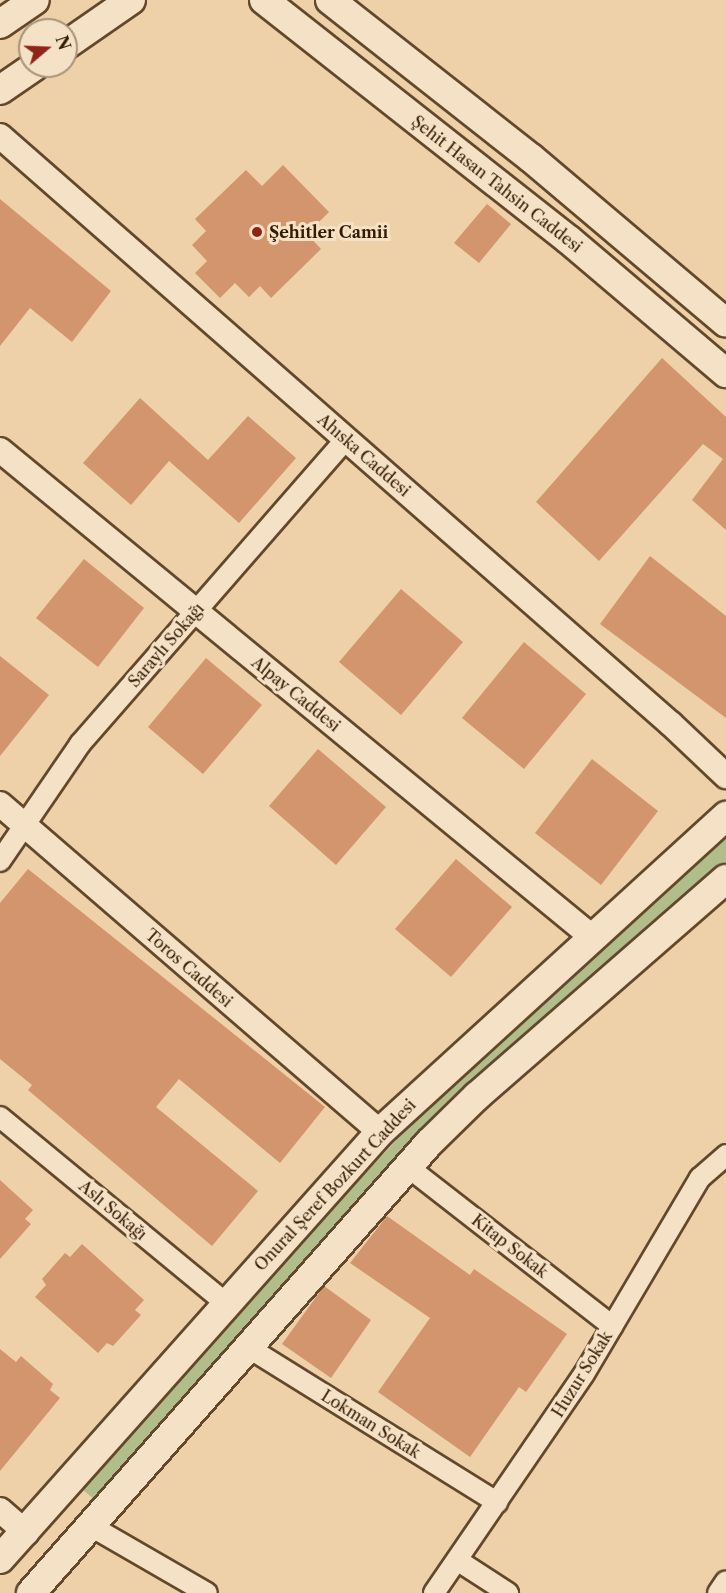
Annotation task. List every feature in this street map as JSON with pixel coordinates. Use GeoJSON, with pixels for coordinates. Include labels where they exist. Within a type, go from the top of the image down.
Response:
{"type":"FeatureCollection","features":[{"type":"Feature","properties":{"kind":"main road"},"geometry":{"type":"LineString","coordinates":[[0,24],[35,0]]}},
{"type":"Feature","properties":{"kind":"main road"},"geometry":{"type":"LineString","coordinates":[[78,37],[132,0]]}},
{"type":"Feature","properties":{"kind":"main road","name":"Şehit Hasan Tahsin Caddesi"},"geometry":{"type":"LineString","coordinates":[[264,0],[569,240],[726,373]]}},
{"type":"Feature","properties":{"kind":"main road"},"geometry":{"type":"LineString","coordinates":[[330,0],[531,158],[726,323]]}},
{"type":"Feature","properties":{"kind":"main road"},"geometry":{"type":"LineString","coordinates":[[0,90],[18,78]]}},
{"type":"Feature","properties":{"kind":"main road","name":"Onural Şeref Bozkurt Caddesi"},"geometry":{"type":"LineString","coordinates":[[0,1559],[26,1533],[226,1303],[380,1132],[726,816]]}},
{"type":"Feature","properties":{"kind":"main road"},"geometry":{"type":"LineString","coordinates":[[31,1593],[246,1346],[408,1167],[477,1096],[726,879]]}},
{"type":"Feature","properties":{"kind":"street","name":"Ahıska Caddesi"},"geometry":{"type":"LineString","coordinates":[[0,136],[726,776]]}},
{"type":"Feature","properties":{"kind":"street","name":"Saraylı Sokağı"},"geometry":{"type":"LineString","coordinates":[[0,861],[25,828],[80,744],[346,439]]}},
{"type":"Feature","properties":{"kind":"street","name":"Alpay Caddesi"},"geometry":{"type":"LineString","coordinates":[[0,450],[592,937]]}},
{"type":"Feature","properties":{"kind":"street","name":"Toros Caddesi"},"geometry":{"type":"LineString","coordinates":[[0,804],[25,828],[380,1132]]}},
{"type":"Feature","properties":{"kind":"street","name":"Aslı Sokağı"},"geometry":{"type":"LineString","coordinates":[[0,1117],[226,1303]]}},
{"type":"Feature","properties":{"kind":"street","name":"Huzur Sokak"},"geometry":{"type":"LineString","coordinates":[[434,1593],[497,1502],[612,1326],[700,1178],[726,1155]]}},
{"type":"Feature","properties":{"kind":"street","name":"Kitap Sokak"},"geometry":{"type":"LineString","coordinates":[[408,1167],[612,1326]]}},
{"type":"Feature","properties":{"kind":"street","name":"Lokman Sokak"},"geometry":{"type":"LineString","coordinates":[[246,1346],[497,1502]]}},
{"type":"Feature","properties":{"kind":"street"},"geometry":{"type":"LineString","coordinates":[[0,1510],[26,1533]]}},
{"type":"Feature","properties":{"kind":"street"},"geometry":{"type":"LineString","coordinates":[[89,1525],[207,1593]]}},
{"type":"Feature","properties":{"kind":"street"},"geometry":{"type":"LineString","coordinates":[[457,1560],[508,1593]]}},
{"type":"Feature","properties":{"kind":"street"},"geometry":{"type":"LineString","coordinates":[[718,1593],[726,1581]]}},
{"type":"Feature","properties":{"kind":"green space"},"geometry":{"type":"Polygon","coordinates":[[[726,837],[726,862],[534,1031],[95,1500],[83,1490],[323,1218],[441,1093],[726,837]]]}},
{"type":"Feature","properties":{"kind":"building","name":"Şehitler Camii"},"geometry":{"type":"Polygon","coordinates":[[[283,165],[329,212],[307,234],[321,249],[271,298],[260,286],[249,297],[235,283],[220,298],[195,273],[207,261],[192,245],[206,231],[195,219],[246,170],[262,186],[283,165]]]}},
{"type":"Feature","properties":{"kind":"building"},"geometry":{"type":"Polygon","coordinates":[[[0,199],[111,291],[72,342],[30,308],[0,346],[0,199]]]}},
{"type":"Feature","properties":{"kind":"building"},"geometry":{"type":"Polygon","coordinates":[[[487,204],[511,224],[479,263],[454,243],[487,204]]]}},
{"type":"Feature","properties":{"kind":"building"},"geometry":{"type":"Polygon","coordinates":[[[662,358],[726,417],[726,530],[692,500],[723,459],[703,444],[599,561],[536,502],[662,358]]]}},
{"type":"Feature","properties":{"kind":"building"},"geometry":{"type":"Polygon","coordinates":[[[140,398],[208,460],[248,416],[296,458],[239,523],[169,461],[131,505],[83,463],[140,398]]]}},
{"type":"Feature","properties":{"kind":"building"},"geometry":{"type":"Polygon","coordinates":[[[650,556],[726,616],[726,718],[600,624],[650,556]]]}},
{"type":"Feature","properties":{"kind":"building"},"geometry":{"type":"Polygon","coordinates":[[[84,559],[144,608],[98,667],[36,618],[84,559]]]}},
{"type":"Feature","properties":{"kind":"building"},"geometry":{"type":"Polygon","coordinates":[[[401,589],[463,642],[401,715],[339,662],[401,589]]]}},
{"type":"Feature","properties":{"kind":"building"},"geometry":{"type":"Polygon","coordinates":[[[524,642],[586,694],[524,769],[462,718],[524,642]]]}},
{"type":"Feature","properties":{"kind":"building"},"geometry":{"type":"Polygon","coordinates":[[[0,656],[49,695],[0,756],[0,656]]]}},
{"type":"Feature","properties":{"kind":"building"},"geometry":{"type":"Polygon","coordinates":[[[206,658],[262,705],[203,774],[148,727],[206,658]]]}},
{"type":"Feature","properties":{"kind":"building"},"geometry":{"type":"Polygon","coordinates":[[[318,749],[386,807],[336,865],[269,806],[318,749]]]}},
{"type":"Feature","properties":{"kind":"building"},"geometry":{"type":"Polygon","coordinates":[[[592,759],[658,811],[601,885],[535,833],[592,759]]]}},
{"type":"Feature","properties":{"kind":"building"},"geometry":{"type":"Polygon","coordinates":[[[456,859],[512,907],[451,977],[395,929],[456,859]]]}},
{"type":"Feature","properties":{"kind":"building"},"geometry":{"type":"Polygon","coordinates":[[[28,869],[325,1107],[280,1163],[179,1079],[156,1107],[258,1191],[212,1246],[28,1090],[32,1085],[0,1059],[0,903],[28,869]]]}},
{"type":"Feature","properties":{"kind":"building"},"geometry":{"type":"Polygon","coordinates":[[[0,1180],[33,1210],[25,1219],[31,1224],[0,1259],[0,1180]]]}},
{"type":"Feature","properties":{"kind":"building"},"geometry":{"type":"Polygon","coordinates":[[[387,1216],[470,1275],[474,1269],[567,1334],[526,1392],[519,1387],[470,1457],[378,1392],[430,1318],[350,1263],[387,1216]]]}},
{"type":"Feature","properties":{"kind":"building"},"geometry":{"type":"Polygon","coordinates":[[[82,1244],[144,1300],[135,1310],[141,1315],[113,1346],[107,1343],[98,1353],[35,1297],[46,1285],[42,1279],[65,1253],[70,1257],[82,1244]]]}},
{"type":"Feature","properties":{"kind":"building"},"geometry":{"type":"Polygon","coordinates":[[[324,1286],[371,1320],[331,1378],[282,1344],[324,1286]]]}},
{"type":"Feature","properties":{"kind":"building"},"geometry":{"type":"Polygon","coordinates":[[[0,1349],[16,1362],[21,1356],[53,1384],[50,1390],[60,1398],[0,1471],[0,1349]]]}},
{"type":"Feature","properties":{"kind":"place","name":"Şehitler Camii"},"geometry":{"type":"Point","coordinates":[257,232]}}]}
